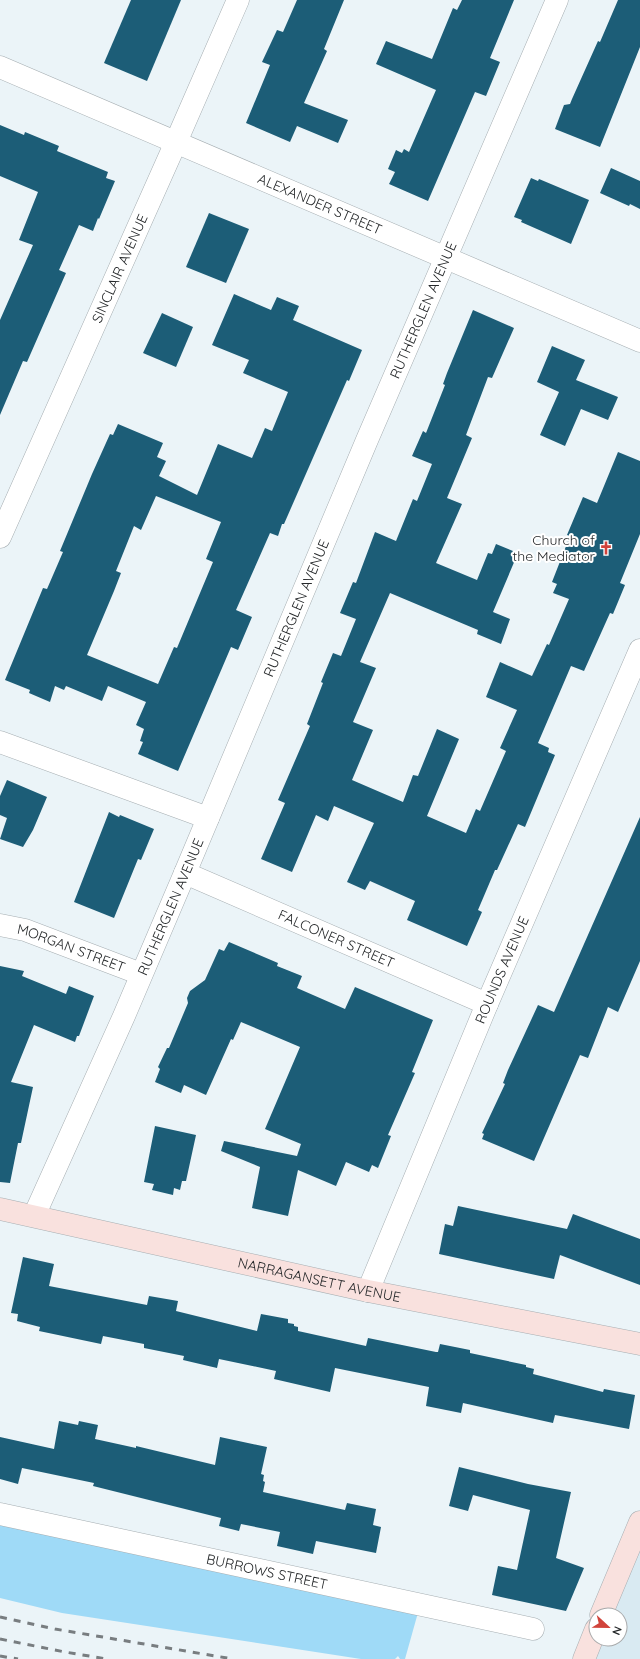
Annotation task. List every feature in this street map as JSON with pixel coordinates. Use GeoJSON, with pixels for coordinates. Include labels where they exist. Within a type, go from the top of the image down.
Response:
{"type":"FeatureCollection","features":[{"type":"Feature","properties":{"kind":"street","name":"SINCLAIR AVENUE"},"geometry":{"type":"LineString","coordinates":[[0,537],[238,0]]}},
{"type":"Feature","properties":{"kind":"street","name":"RUTHERGLEN AVENUE"},"geometry":{"type":"LineString","coordinates":[[34,1216],[124,1016],[219,795],[367,440],[447,258],[557,0]]}},
{"type":"Feature","properties":{"kind":"street","name":"ALEXANDER STREET"},"geometry":{"type":"LineString","coordinates":[[0,67],[640,341]]}},
{"type":"Feature","properties":{"kind":"street","name":"ROUNDS AVENUE"},"geometry":{"type":"LineString","coordinates":[[368,1291],[487,1004],[640,650]]}},
{"type":"Feature","properties":{"kind":"street"},"geometry":{"type":"LineString","coordinates":[[0,742],[208,818]]}},
{"type":"Feature","properties":{"kind":"street","name":"FALCONER STREET"},"geometry":{"type":"LineString","coordinates":[[185,873],[487,1004]]}},
{"type":"Feature","properties":{"kind":"street","name":"MORGAN STREET"},"geometry":{"type":"LineString","coordinates":[[0,925],[25,930],[141,974]]}},
{"type":"Feature","properties":{"kind":"street","name":"NARRAGANSETT AVENUE"},"geometry":{"type":"LineString","coordinates":[[0,1209],[368,1291],[640,1344]]}},
{"type":"Feature","properties":{"kind":"street","name":"BURROWS STREET"},"geometry":{"type":"LineString","coordinates":[[0,1514],[533,1629]]}},
{"type":"Feature","properties":{"kind":"street"},"geometry":{"type":"LineString","coordinates":[[605,1607],[640,1522]]}},
{"type":"Feature","properties":{"kind":"street"},"geometry":{"type":"LineString","coordinates":[[584,1659],[589,1647]]}},
{"type":"Feature","properties":{"kind":"shaded area"},"geometry":{"type":"Polygon","coordinates":[[[0,1517],[419,1609],[405,1659],[400,1659],[398,1656],[395,1659],[361,1659],[62,1613],[0,1598],[0,1517]]]}},
{"type":"Feature","properties":{"kind":"shaded area"},"geometry":{"type":"Polygon","coordinates":[[[640,1537],[640,1659],[587,1659],[592,1647],[628,1647],[628,1607],[609,1607],[640,1537]]]}},
{"type":"Feature","properties":{"kind":"building"},"geometry":{"type":"Polygon","coordinates":[[[131,0],[181,0],[147,81],[104,63],[131,0]]]}},
{"type":"Feature","properties":{"kind":"building"},"geometry":{"type":"Polygon","coordinates":[[[297,0],[344,0],[324,49],[327,51],[304,103],[348,120],[338,143],[297,126],[290,142],[246,123],[270,65],[262,62],[277,30],[283,32],[297,0]]]}},
{"type":"Feature","properties":{"kind":"building"},"geometry":{"type":"Polygon","coordinates":[[[462,0],[514,0],[490,58],[500,62],[486,96],[475,92],[428,201],[389,184],[395,172],[388,169],[396,150],[402,153],[404,149],[409,152],[436,90],[376,64],[386,41],[432,59],[453,8],[457,10],[462,0]]]}},
{"type":"Feature","properties":{"kind":"building"},"geometry":{"type":"Polygon","coordinates":[[[618,0],[640,0],[640,47],[600,147],[555,129],[564,105],[570,104],[598,41],[600,42],[618,0]]]}},
{"type":"Feature","properties":{"kind":"building"},"geometry":{"type":"Polygon","coordinates":[[[0,125],[24,135],[25,132],[59,146],[57,151],[108,172],[106,178],[115,181],[93,231],[79,225],[59,270],[66,273],[27,362],[23,361],[0,415],[0,320],[33,245],[19,240],[38,192],[0,176],[0,125]]]}},
{"type":"Feature","properties":{"kind":"building"},"geometry":{"type":"Polygon","coordinates":[[[611,168],[640,181],[640,209],[630,204],[629,206],[600,193],[611,168]]]}},
{"type":"Feature","properties":{"kind":"building"},"geometry":{"type":"Polygon","coordinates":[[[531,178],[538,181],[539,179],[589,200],[571,244],[521,222],[522,220],[514,217],[531,178]]]}},
{"type":"Feature","properties":{"kind":"building"},"geometry":{"type":"Polygon","coordinates":[[[209,213],[249,229],[226,283],[186,267],[209,213]]]}},
{"type":"Feature","properties":{"kind":"building"},"geometry":{"type":"Polygon","coordinates":[[[234,294],[271,310],[277,297],[299,306],[293,320],[362,350],[349,381],[347,380],[284,524],[282,524],[278,536],[270,533],[236,610],[252,617],[238,650],[231,647],[178,771],[138,754],[143,742],[140,741],[144,729],[136,725],[146,702],[108,686],[102,701],[66,686],[64,690],[55,686],[50,702],[29,693],[30,690],[5,680],[43,588],[47,589],[63,552],[60,551],[92,474],[110,434],[113,435],[118,424],[163,443],[157,457],[166,461],[159,476],[197,495],[218,444],[252,458],[265,428],[272,431],[288,392],[243,373],[249,360],[212,345],[234,294]],[[156,496],[141,530],[134,526],[116,571],[121,573],[87,655],[158,684],[174,647],[177,648],[213,562],[206,559],[221,522],[156,496]]]}},
{"type":"Feature","properties":{"kind":"building"},"geometry":{"type":"Polygon","coordinates":[[[473,310],[514,328],[492,378],[488,377],[466,435],[472,438],[447,498],[462,504],[436,563],[477,580],[488,553],[492,554],[496,544],[518,553],[493,612],[510,619],[501,644],[477,634],[478,630],[390,593],[360,662],[376,668],[353,722],[373,730],[352,780],[403,802],[413,775],[418,776],[437,729],[459,739],[427,816],[466,833],[476,809],[480,811],[506,751],[500,748],[517,710],[486,697],[500,662],[532,676],[547,644],[549,645],[569,599],[553,593],[557,584],[552,582],[570,536],[567,535],[583,497],[597,503],[618,452],[640,461],[640,534],[620,583],[625,585],[613,614],[610,613],[584,671],[571,666],[538,743],[549,748],[548,752],[555,755],[525,827],[518,824],[497,870],[495,870],[478,910],[482,912],[467,946],[407,920],[415,901],[370,881],[365,890],[347,882],[374,823],[334,806],[328,821],[316,815],[292,872],[261,859],[285,803],[278,800],[310,726],[307,724],[323,683],[321,682],[333,653],[341,656],[356,619],[340,613],[353,582],[356,583],[375,532],[396,541],[413,499],[417,501],[432,464],[412,456],[423,431],[426,433],[445,385],[443,384],[447,373],[473,310]]]}},
{"type":"Feature","properties":{"kind":"building"},"geometry":{"type":"Polygon","coordinates":[[[162,313],[193,327],[176,367],[143,353],[162,313]]]}},
{"type":"Feature","properties":{"kind":"building"},"geometry":{"type":"Polygon","coordinates":[[[552,346],[585,360],[576,380],[618,397],[608,420],[581,409],[565,446],[540,435],[559,392],[537,382],[552,346]]]}},
{"type":"Feature","properties":{"kind":"building"},"geometry":{"type":"Polygon","coordinates":[[[7,780],[47,797],[33,830],[23,847],[0,839],[7,818],[0,815],[0,796],[7,780]]]}},
{"type":"Feature","properties":{"kind":"building"},"geometry":{"type":"Polygon","coordinates":[[[109,812],[154,829],[141,860],[138,859],[114,918],[74,902],[109,812]]]}},
{"type":"Feature","properties":{"kind":"building"},"geometry":{"type":"Polygon","coordinates":[[[640,817],[640,961],[618,1012],[608,1007],[588,1058],[580,1055],[534,1161],[482,1139],[484,1134],[482,1133],[505,1084],[503,1083],[508,1070],[538,1005],[554,1012],[640,817]]]}},
{"type":"Feature","properties":{"kind":"building"},"geometry":{"type":"Polygon","coordinates":[[[229,942],[278,963],[277,966],[302,976],[297,988],[345,1009],[355,987],[433,1020],[412,1072],[415,1073],[388,1135],[391,1136],[378,1168],[372,1165],[369,1172],[346,1162],[336,1186],[298,1170],[288,1216],[252,1208],[260,1167],[221,1151],[224,1141],[297,1156],[301,1144],[265,1129],[300,1047],[241,1022],[233,1040],[231,1039],[206,1095],[184,1085],[181,1093],[155,1082],[160,1069],[158,1067],[167,1048],[169,1048],[188,1003],[187,998],[190,991],[205,980],[219,949],[224,951],[229,942]]]}},
{"type":"Feature","properties":{"kind":"building"},"geometry":{"type":"Polygon","coordinates":[[[0,966],[24,971],[22,976],[66,994],[69,986],[94,996],[79,1036],[77,1036],[75,1042],[34,1025],[11,1082],[33,1087],[21,1143],[18,1143],[10,1183],[0,1182],[0,966]]]}},
{"type":"Feature","properties":{"kind":"building"},"geometry":{"type":"Polygon","coordinates":[[[155,1126],[196,1135],[186,1181],[182,1181],[180,1190],[174,1188],[173,1195],[152,1190],[154,1184],[144,1182],[155,1126]]]}},
{"type":"Feature","properties":{"kind":"building"},"geometry":{"type":"Polygon","coordinates":[[[458,1206],[567,1229],[573,1214],[640,1239],[640,1285],[560,1255],[554,1279],[439,1254],[445,1224],[453,1226],[458,1206]]]}},
{"type":"Feature","properties":{"kind":"building"},"geometry":{"type":"Polygon","coordinates":[[[23,1257],[54,1264],[49,1286],[147,1305],[149,1296],[178,1301],[176,1311],[257,1331],[261,1314],[288,1319],[288,1323],[294,1324],[294,1326],[298,1327],[298,1331],[366,1346],[368,1338],[438,1352],[440,1344],[470,1350],[470,1353],[526,1365],[526,1367],[534,1369],[533,1374],[603,1392],[604,1389],[635,1395],[629,1429],[555,1415],[553,1423],[463,1403],[461,1413],[426,1406],[429,1387],[335,1368],[330,1392],[274,1379],[276,1371],[219,1359],[217,1368],[183,1360],[184,1356],[144,1348],[144,1344],[103,1336],[101,1344],[39,1331],[40,1327],[17,1321],[18,1314],[11,1313],[23,1257]]]}},
{"type":"Feature","properties":{"kind":"building"},"geometry":{"type":"Polygon","coordinates":[[[59,1421],[78,1425],[79,1421],[98,1425],[95,1439],[136,1448],[136,1446],[215,1465],[220,1437],[267,1447],[261,1474],[264,1475],[263,1481],[265,1482],[263,1492],[345,1510],[347,1503],[376,1509],[373,1525],[381,1527],[376,1553],[316,1541],[313,1554],[277,1546],[280,1532],[241,1524],[239,1531],[219,1526],[221,1518],[93,1486],[94,1483],[22,1468],[18,1484],[0,1479],[0,1437],[54,1449],[59,1421]]]}},
{"type":"Feature","properties":{"kind":"building"},"geometry":{"type":"Polygon","coordinates":[[[459,1467],[528,1484],[571,1492],[556,1558],[584,1568],[566,1611],[492,1595],[498,1566],[517,1570],[530,1510],[473,1495],[468,1511],[449,1506],[459,1467]]]}},
{"type":"Feature","properties":{"kind":"railway"},"geometry":{"type":"LineString","coordinates":[[0,1617],[55,1629],[233,1659]]}},
{"type":"Feature","properties":{"kind":"railway"},"geometry":{"type":"LineString","coordinates":[[0,1639],[107,1659]]}},
{"type":"Feature","properties":{"kind":"railway"},"geometry":{"type":"LineString","coordinates":[[0,1656],[18,1659]]}},
{"type":"Feature","properties":{"kind":"place","name":"Church of the Mediator"},"geometry":{"type":"Point","coordinates":[606,548]}}]}
